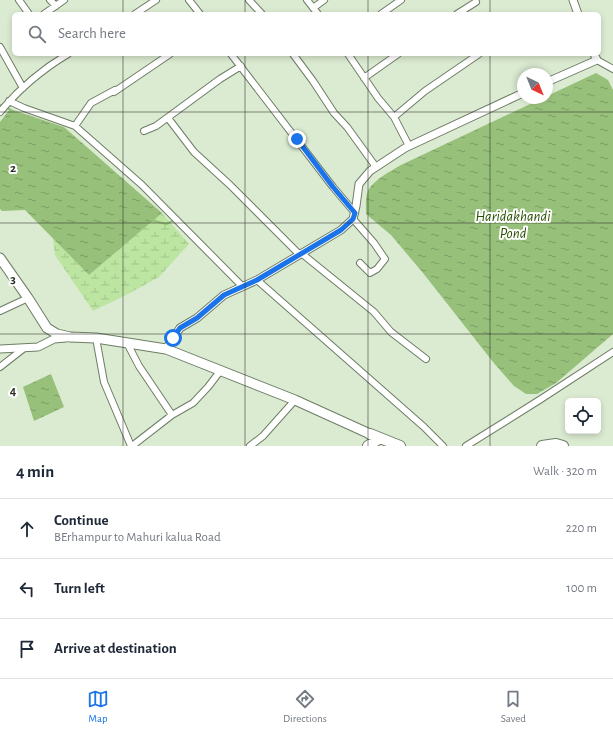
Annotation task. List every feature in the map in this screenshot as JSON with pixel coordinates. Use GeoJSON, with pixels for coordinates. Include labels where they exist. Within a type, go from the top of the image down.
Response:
{"type":"FeatureCollection","features":[{"type":"Feature","properties":{"kind":"highway"},"geometry":{"type":"LineString","coordinates":[[378,442],[400,446]]}},
{"type":"Feature","properties":{"kind":"highway"},"geometry":{"type":"LineString","coordinates":[[542,446],[556,444],[563,446]]}},
{"type":"Feature","properties":{"kind":"main road"},"geometry":{"type":"LineString","coordinates":[[0,258],[47,328],[57,334],[70,337],[96,338],[166,349],[295,400],[378,442]]}},
{"type":"Feature","properties":{"kind":"street"},"geometry":{"type":"LineString","coordinates":[[19,0],[28,12]]}},
{"type":"Feature","properties":{"kind":"street"},"geometry":{"type":"LineString","coordinates":[[50,0],[56,6]]}},
{"type":"Feature","properties":{"kind":"street"},"geometry":{"type":"LineString","coordinates":[[47,12],[64,0]]}},
{"type":"Feature","properties":{"kind":"street"},"geometry":{"type":"LineString","coordinates":[[138,12],[156,0]]}},
{"type":"Feature","properties":{"kind":"street"},"geometry":{"type":"LineString","coordinates":[[190,0],[199,12]]}},
{"type":"Feature","properties":{"kind":"street"},"geometry":{"type":"LineString","coordinates":[[249,0],[260,12]]}},
{"type":"Feature","properties":{"kind":"street"},"geometry":{"type":"LineString","coordinates":[[307,0],[316,12]]}},
{"type":"Feature","properties":{"kind":"street"},"geometry":{"type":"LineString","coordinates":[[313,8],[324,0]]}},
{"type":"Feature","properties":{"kind":"street"},"geometry":{"type":"LineString","coordinates":[[384,12],[401,0]]}},
{"type":"Feature","properties":{"kind":"street"},"geometry":{"type":"LineString","coordinates":[[573,0],[577,12]]}},
{"type":"Feature","properties":{"kind":"street"},"geometry":{"type":"LineString","coordinates":[[459,12],[471,2]]}},
{"type":"Feature","properties":{"kind":"street"},"geometry":{"type":"LineString","coordinates":[[0,47],[23,88]]}},
{"type":"Feature","properties":{"kind":"street"},"geometry":{"type":"LineString","coordinates":[[54,56],[57,61]]}},
{"type":"Feature","properties":{"kind":"street"},"geometry":{"type":"LineString","coordinates":[[0,112],[23,88],[65,56]]}},
{"type":"Feature","properties":{"kind":"street"},"geometry":{"type":"LineString","coordinates":[[74,126],[91,103],[115,91],[167,56]]}},
{"type":"Feature","properties":{"kind":"street"},"geometry":{"type":"LineString","coordinates":[[233,56],[333,187],[384,259],[377,269],[370,273],[360,263]]}},
{"type":"Feature","properties":{"kind":"street"},"geometry":{"type":"LineString","coordinates":[[294,56],[334,113],[347,127],[376,168]]}},
{"type":"Feature","properties":{"kind":"street"},"geometry":{"type":"LineString","coordinates":[[349,56],[378,98],[394,117],[409,146]]}},
{"type":"Feature","properties":{"kind":"street"},"geometry":{"type":"LineString","coordinates":[[364,78],[395,56]]}},
{"type":"Feature","properties":{"kind":"street"},"geometry":{"type":"LineString","coordinates":[[394,117],[476,56]]}},
{"type":"Feature","properties":{"kind":"street"},"geometry":{"type":"LineString","coordinates":[[553,79],[596,57],[613,69]]}},
{"type":"Feature","properties":{"kind":"street"},"geometry":{"type":"LineString","coordinates":[[144,131],[156,126],[168,118],[220,79],[241,66]]}},
{"type":"Feature","properties":{"kind":"street"},"geometry":{"type":"LineString","coordinates":[[166,349],[180,328],[197,318],[224,295],[257,280],[341,230],[354,216],[359,184],[370,171],[409,146],[517,96]]}},
{"type":"Feature","properties":{"kind":"street"},"geometry":{"type":"LineString","coordinates":[[9,101],[74,126],[142,185],[242,286]]}},
{"type":"Feature","properties":{"kind":"street"},"geometry":{"type":"LineString","coordinates":[[168,118],[194,152],[300,254],[374,312],[391,332],[426,359]]}},
{"type":"Feature","properties":{"kind":"street"},"geometry":{"type":"LineString","coordinates":[[257,280],[418,422],[443,446]]}},
{"type":"Feature","properties":{"kind":"street"},"geometry":{"type":"LineString","coordinates":[[0,311],[28,298]]}},
{"type":"Feature","properties":{"kind":"street"},"geometry":{"type":"LineString","coordinates":[[0,349],[38,347],[54,339],[70,337]]}},
{"type":"Feature","properties":{"kind":"street"},"geometry":{"type":"LineString","coordinates":[[96,338],[104,382],[131,446],[172,415],[193,403],[221,370]]}},
{"type":"Feature","properties":{"kind":"street"},"geometry":{"type":"LineString","coordinates":[[127,343],[139,366],[172,415]]}},
{"type":"Feature","properties":{"kind":"street"},"geometry":{"type":"LineString","coordinates":[[0,367],[23,348]]}},
{"type":"Feature","properties":{"kind":"street"},"geometry":{"type":"LineString","coordinates":[[466,446],[613,352]]}},
{"type":"Feature","properties":{"kind":"street"},"geometry":{"type":"LineString","coordinates":[[250,446],[263,436],[295,400]]}},
{"type":"Feature","properties":{"kind":"green space"},"geometry":{"type":"Polygon","coordinates":[[[162,213],[189,244],[159,277],[93,311],[55,255],[53,238],[89,275],[162,213]]]}},
{"type":"Feature","properties":{"kind":"water","name":"Haridakhandi Pond"},"geometry":{"type":"Polygon","coordinates":[[[596,73],[608,80],[613,90],[613,334],[556,383],[537,394],[526,394],[514,386],[493,362],[391,235],[366,214],[366,201],[367,194],[372,185],[401,165],[530,104],[553,104],[553,93],[596,73]]]}},
{"type":"Feature","properties":{"kind":"water"},"geometry":{"type":"Polygon","coordinates":[[[10,109],[64,127],[162,213],[89,275],[25,210],[2,211],[0,209],[0,122],[10,109]]]}},
{"type":"Feature","properties":{"kind":"water"},"geometry":{"type":"Polygon","coordinates":[[[51,374],[64,407],[34,421],[23,387],[51,374]]]}},
{"type":"Feature","properties":{"kind":"waterway"},"geometry":{"type":"LineString","coordinates":[[0,105],[11,110]]}},
{"type":"Feature","properties":{"kind":"waterway"},"geometry":{"type":"LineString","coordinates":[[151,220],[166,224],[175,220]]}},
{"type":"Feature","properties":{"kind":"route"},"geometry":{"type":"LineString","coordinates":[[173,338],[180,328],[197,318],[224,295],[257,280],[341,230],[353,219],[355,213],[333,187],[297,139]]}}]}
